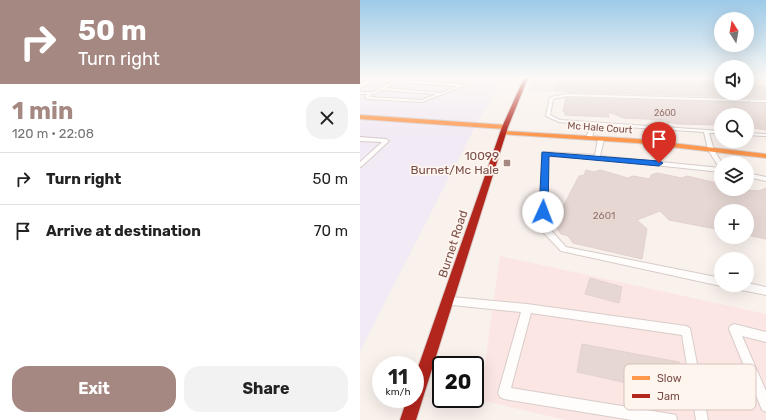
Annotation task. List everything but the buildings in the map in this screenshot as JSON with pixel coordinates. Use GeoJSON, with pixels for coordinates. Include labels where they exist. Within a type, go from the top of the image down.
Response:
{"type":"FeatureCollection","features":[{"type":"Feature","properties":{"kind":"main road","name":"Burnet Road"},"geometry":{"type":"LineString","coordinates":[[408,420],[504,130],[518,98]]}},
{"type":"Feature","properties":{"kind":"main road","name":"Mc Hale Court"},"geometry":{"type":"LineString","coordinates":[[360,117],[601,138],[766,156]]}},
{"type":"Feature","properties":{"kind":"lane"},"geometry":{"type":"LineString","coordinates":[[368,98],[422,102],[431,98]]}},
{"type":"Feature","properties":{"kind":"lane"},"geometry":{"type":"LineString","coordinates":[[553,98],[551,98],[548,116],[551,119],[559,121],[714,132]]}},
{"type":"Feature","properties":{"kind":"lane"},"geometry":{"type":"LineString","coordinates":[[653,98],[766,101]]}},
{"type":"Feature","properties":{"kind":"lane"},"geometry":{"type":"LineString","coordinates":[[588,138],[593,124]]}},
{"type":"Feature","properties":{"kind":"lane"},"geometry":{"type":"LineString","coordinates":[[706,131],[711,150],[715,156]]}},
{"type":"Feature","properties":{"kind":"lane"},"geometry":{"type":"LineString","coordinates":[[754,134],[766,135]]}},
{"type":"Feature","properties":{"kind":"lane"},"geometry":{"type":"LineString","coordinates":[[597,157],[601,138]]}},
{"type":"Feature","properties":{"kind":"lane"},"geometry":{"type":"LineString","coordinates":[[360,139],[386,141],[360,165]]}},
{"type":"Feature","properties":{"kind":"lane"},"geometry":{"type":"LineString","coordinates":[[714,169],[597,157],[545,154],[543,227],[564,249],[714,281]]}},
{"type":"Feature","properties":{"kind":"lane"},"geometry":{"type":"LineString","coordinates":[[360,157],[368,158]]}},
{"type":"Feature","properties":{"kind":"lane"},"geometry":{"type":"LineString","coordinates":[[754,176],[766,179]]}},
{"type":"Feature","properties":{"kind":"lane"},"geometry":{"type":"LineString","coordinates":[[754,289],[766,291]]}},
{"type":"Feature","properties":{"kind":"lane"},"geometry":{"type":"LineString","coordinates":[[447,301],[527,308],[686,331],[692,364]]}},
{"type":"Feature","properties":{"kind":"lane"},"geometry":{"type":"LineString","coordinates":[[527,308],[504,393],[671,420]]}},
{"type":"Feature","properties":{"kind":"lane"},"geometry":{"type":"LineString","coordinates":[[749,364],[734,329],[766,337]]}},
{"type":"Feature","properties":{"kind":"lane"},"geometry":{"type":"LineString","coordinates":[[756,382],[766,406]]}},
{"type":"Feature","properties":{"kind":"lane"},"geometry":{"type":"LineString","coordinates":[[700,410],[702,420]]}},
{"type":"Feature","properties":{"kind":"shaded area"},"geometry":{"type":"Polygon","coordinates":[[[360,98],[491,98],[476,125],[360,351],[360,98]]]}},
{"type":"Feature","properties":{"kind":"shaded area"},"geometry":{"type":"Polygon","coordinates":[[[500,256],[766,314],[766,420],[566,420],[484,401],[484,371],[500,256]]]}},
{"type":"Feature","properties":{"kind":"traffic: slow"},"geometry":{"type":"LineString","coordinates":[[360,117],[505,127]]}},
{"type":"Feature","properties":{"kind":"traffic: slow"},"geometry":{"type":"LineString","coordinates":[[503,133],[637,141],[766,156]]}},
{"type":"Feature","properties":{"kind":"traffic: jam"},"geometry":{"type":"LineString","coordinates":[[408,420],[505,127],[518,98]]}},
{"type":"Feature","properties":{"kind":"place","name":"10099 Burnet/Mc Hale"},"geometry":{"type":"Point","coordinates":[507,163]}},
{"type":"Feature","properties":{"kind":"route"},"geometry":{"type":"LineString","coordinates":[[543,212],[545,154],[659,163]]}}]}
